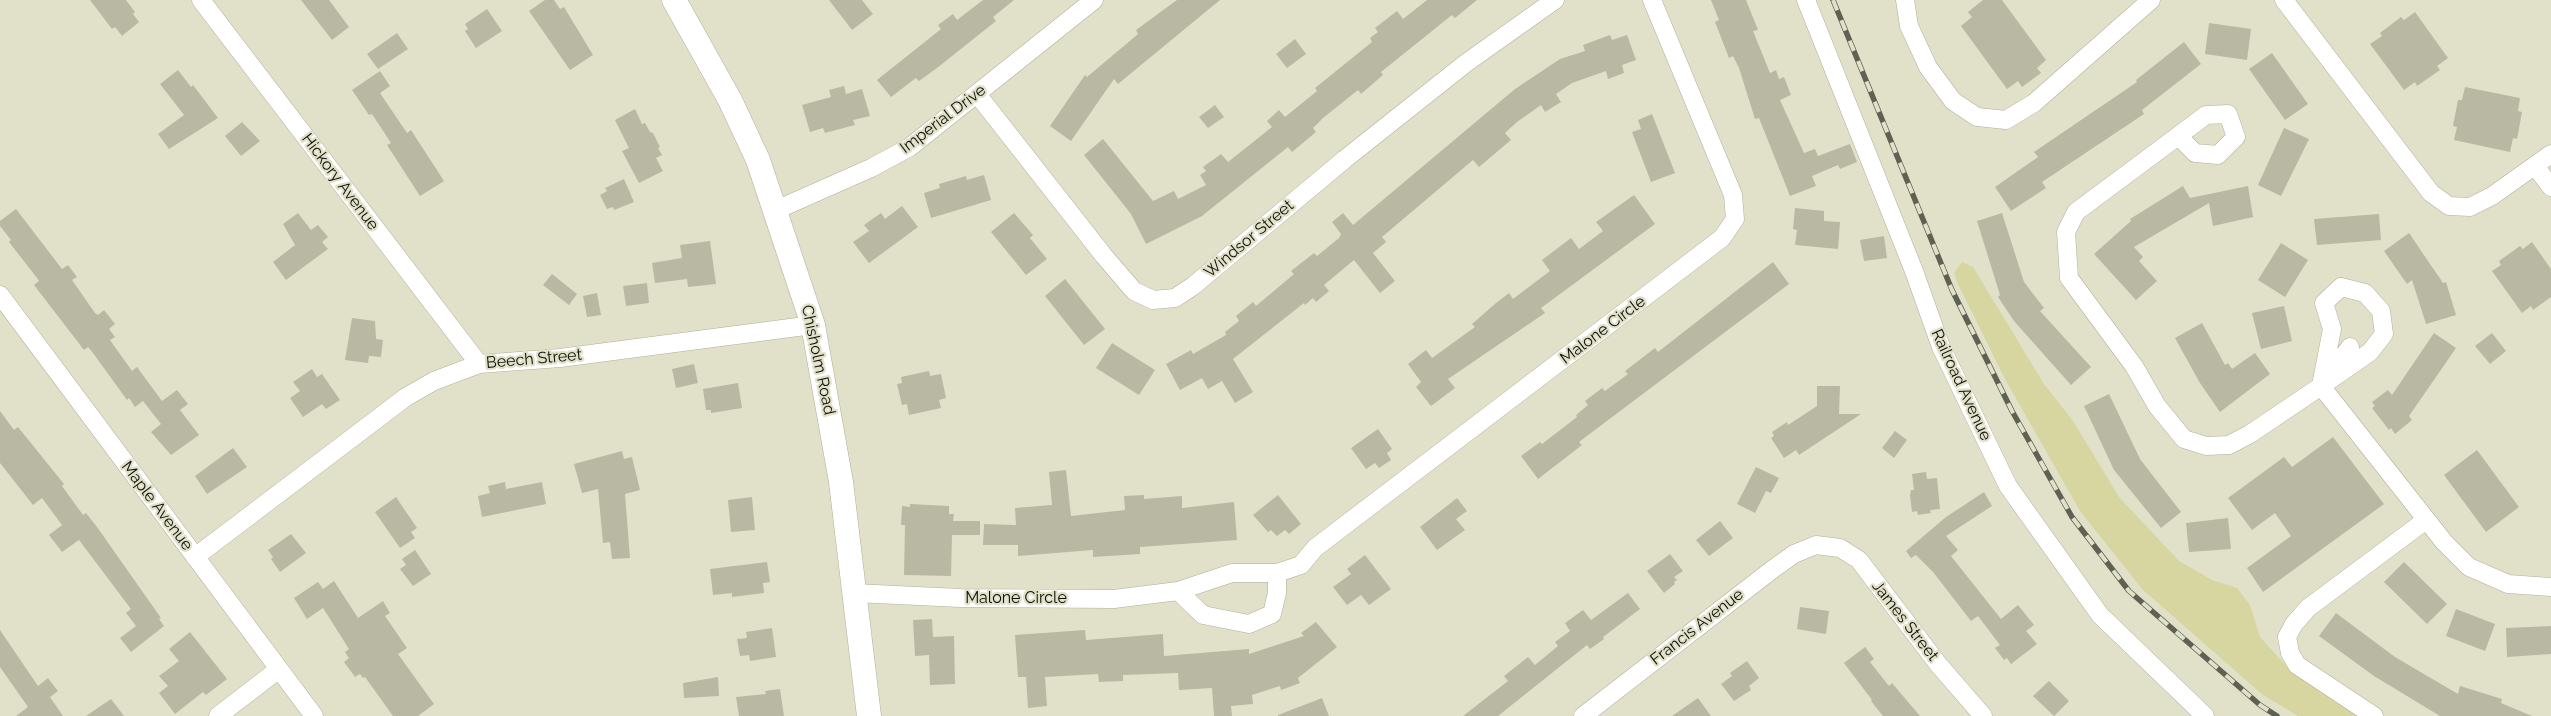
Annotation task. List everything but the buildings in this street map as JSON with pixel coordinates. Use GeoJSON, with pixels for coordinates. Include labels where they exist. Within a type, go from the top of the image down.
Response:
{"type":"FeatureCollection","features":[{"type":"Feature","properties":{"kind":"main road","name":"Chisholm Road"},"geometry":{"type":"LineString","coordinates":[[674,0],[730,100],[758,160],[813,325],[834,435],[869,716]]}},
{"type":"Feature","properties":{"kind":"street","name":"Hickory Avenue"},"geometry":{"type":"LineString","coordinates":[[201,0],[479,364]]}},
{"type":"Feature","properties":{"kind":"street","name":"Imperial Drive"},"geometry":{"type":"LineString","coordinates":[[776,210],[871,168],[910,147],[1094,0]]}},
{"type":"Feature","properties":{"kind":"street","name":"Windsor Street"},"geometry":{"type":"LineString","coordinates":[[977,94],[1104,256],[1134,290],[1153,300],[1175,298],[1193,286],[1344,158],[1466,63],[1555,0]]}},
{"type":"Feature","properties":{"kind":"street","name":"Malone Circle"},"geometry":{"type":"LineString","coordinates":[[854,593],[960,598],[1114,599],[1178,591],[1232,573],[1276,573],[1301,565],[1316,548],[1722,238],[1735,219],[1733,195],[1652,0]]}},
{"type":"Feature","properties":{"kind":"street","name":"Railroad Avenue"},"geometry":{"type":"LineString","coordinates":[[1806,0],[1914,271],[1941,347],[2008,486],[2100,615],[2205,716]]}},
{"type":"Feature","properties":{"kind":"street"},"geometry":{"type":"LineString","coordinates":[[1905,0],[1909,26],[1928,67],[1953,101],[1977,117],[2006,120],[2034,103],[2151,0]]}},
{"type":"Feature","properties":{"kind":"street"},"geometry":{"type":"LineString","coordinates":[[2284,0],[2431,193],[2449,206],[2470,208],[2492,196],[2551,154]]}},
{"type":"Feature","properties":{"kind":"street"},"geometry":{"type":"LineString","coordinates":[[2178,136],[2076,212],[2066,232],[2069,278],[2134,366],[2157,406],[2184,439],[2206,446],[2229,445],[2250,434],[2370,352],[2384,334],[2381,311],[2365,293],[2341,287],[2324,304],[2332,329],[2320,386]]}},
{"type":"Feature","properties":{"kind":"street"},"geometry":{"type":"LineString","coordinates":[[2536,166],[2551,187]]}},
{"type":"Feature","properties":{"kind":"street","name":"Maple Avenue"},"geometry":{"type":"LineString","coordinates":[[0,295],[314,716]]}},
{"type":"Feature","properties":{"kind":"street","name":"Beech Street"},"geometry":{"type":"LineString","coordinates":[[195,557],[406,397],[434,380],[479,364],[560,358],[813,325]]}},
{"type":"Feature","properties":{"kind":"street"},"geometry":{"type":"LineString","coordinates":[[2320,386],[2350,347]]}},
{"type":"Feature","properties":{"kind":"street"},"geometry":{"type":"LineString","coordinates":[[2320,386],[2426,520],[2469,567],[2508,584],[2551,587]]}},
{"type":"Feature","properties":{"kind":"street"},"geometry":{"type":"LineString","coordinates":[[2374,716],[2297,665],[2290,653],[2287,637],[2294,624],[2308,608],[2426,520]]}},
{"type":"Feature","properties":{"kind":"street","name":"Francis Avenue"},"geometry":{"type":"LineString","coordinates":[[1583,716],[1780,564],[1794,554],[1816,545]]}},
{"type":"Feature","properties":{"kind":"street","name":"James Street"},"geometry":{"type":"LineString","coordinates":[[1816,545],[1840,548],[1859,560],[1938,664],[1983,716]]}},
{"type":"Feature","properties":{"kind":"street"},"geometry":{"type":"LineString","coordinates":[[1178,591],[1203,614],[1249,624],[1272,614],[1277,592],[1276,573]]}},
{"type":"Feature","properties":{"kind":"street"},"geometry":{"type":"LineString","coordinates":[[218,716],[279,669]]}},
{"type":"Feature","properties":{"kind":"shaded area"},"geometry":{"type":"Polygon","coordinates":[[[1962,262],[1973,267],[2044,384],[2073,421],[2119,497],[2179,561],[2212,580],[2237,588],[2250,605],[2260,637],[2289,669],[2366,716],[2298,716],[2263,695],[2142,589],[2080,511],[2005,379],[1958,284],[1954,273],[1962,262]]]}},
{"type":"Feature","properties":{"kind":"railway"},"geometry":{"type":"LineString","coordinates":[[1833,0],[1952,290],[2012,411],[2072,517],[2129,591],[2260,705],[2277,716]]}}]}
